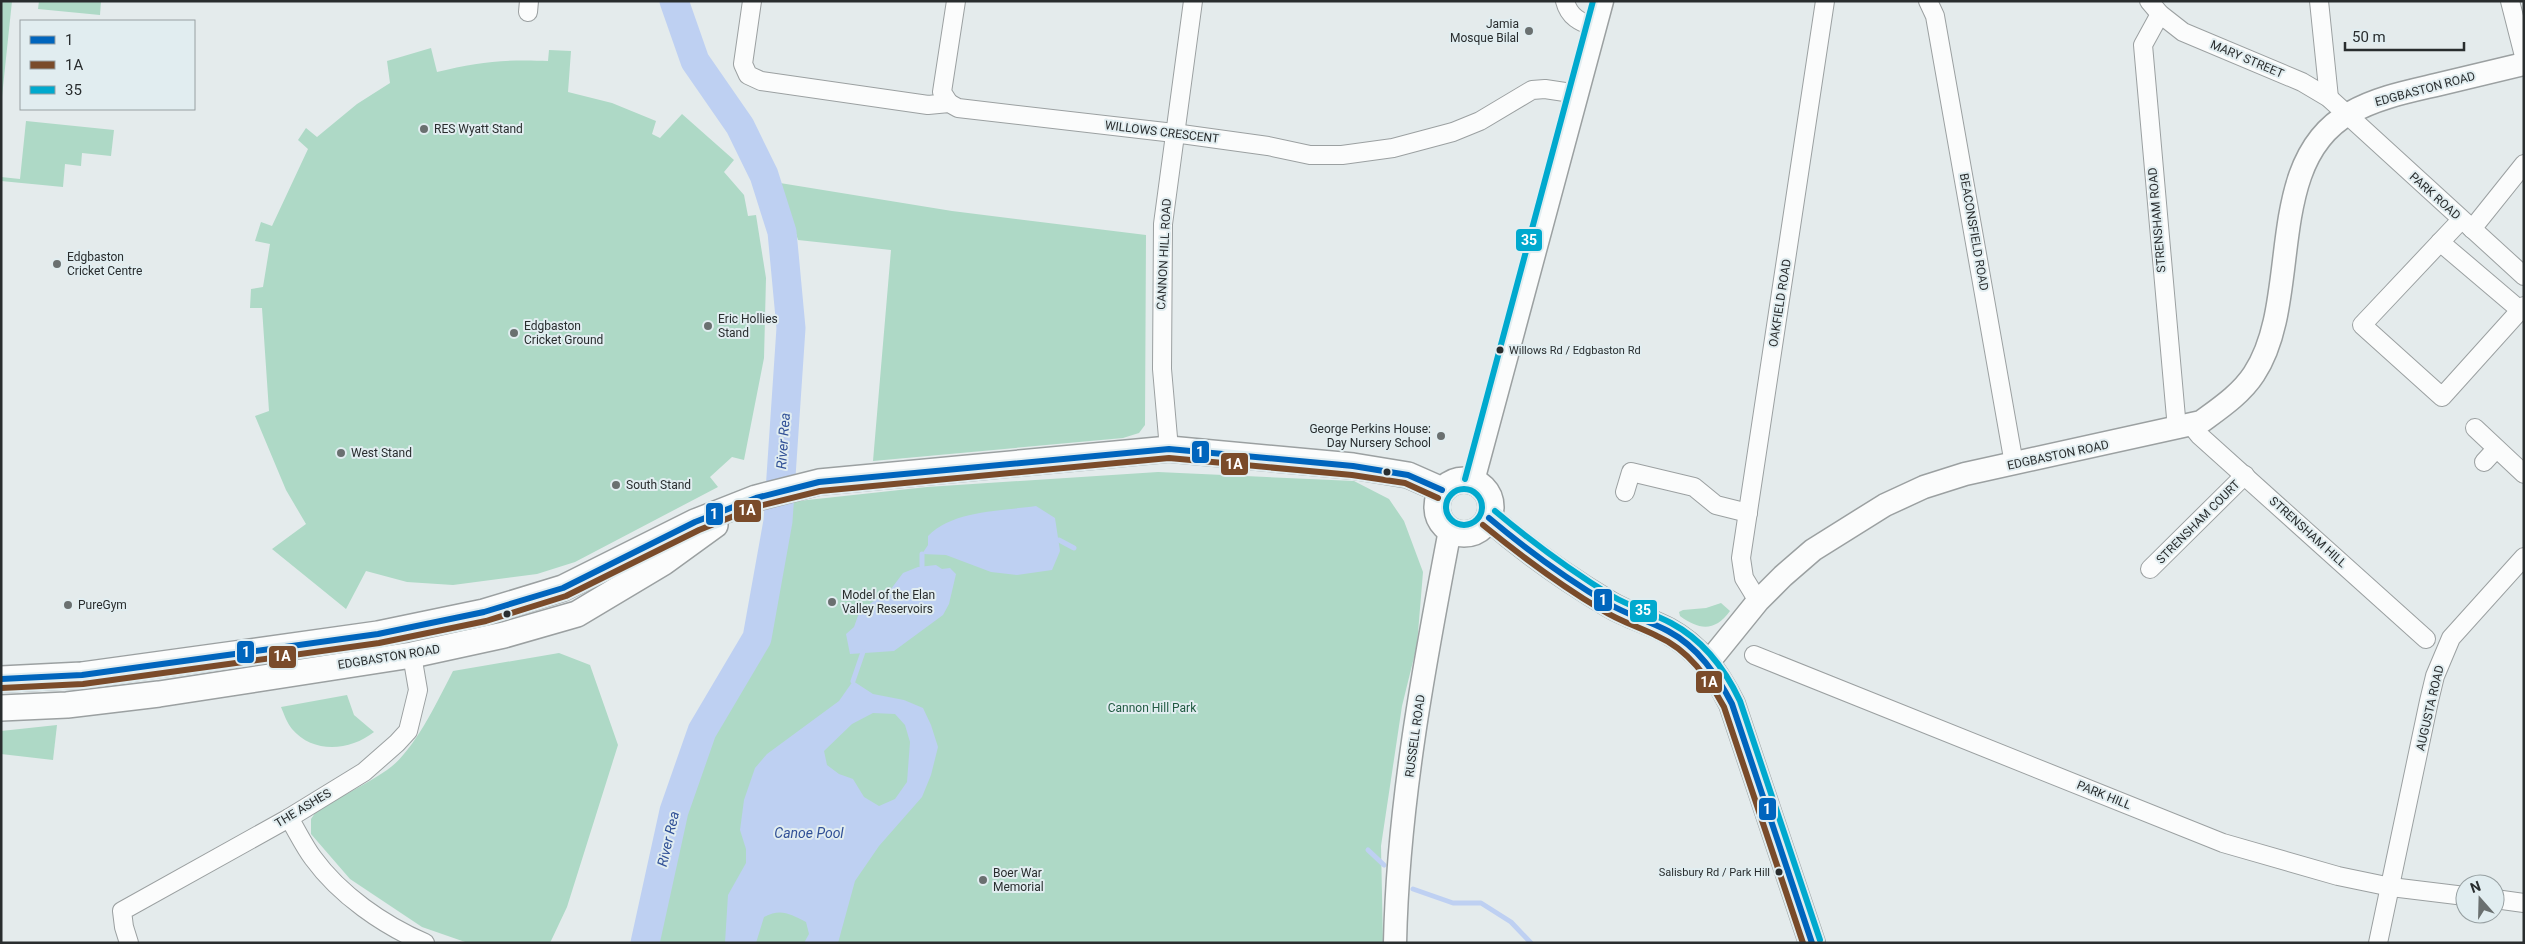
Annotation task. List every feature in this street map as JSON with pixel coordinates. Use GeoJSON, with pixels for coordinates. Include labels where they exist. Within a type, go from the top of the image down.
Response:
{"type":"FeatureCollection","features":[{"type":"Feature","properties":{"kind":"main road","name":"EDGBASTON ROAD"},"geometry":{"type":"LineString","coordinates":[[1,679],[82,675],[242,653],[406,629],[484,612],[563,588],[695,522],[749,501],[799,486],[870,476],[1169,449],[1353,466],[1408,475],[1442,490]]}},
{"type":"Feature","properties":{"kind":"main road"},"geometry":{"type":"LineString","coordinates":[[1462,479],[1473,481],[1481,486],[1490,498],[1489,518],[1475,532],[1466,534],[1450,530],[1438,518],[1436,507],[1442,490],[1453,481],[1462,479]]}},
{"type":"Feature","properties":{"kind":"main road","name":"EDGBASTON ROAD"},"geometry":{"type":"LineString","coordinates":[[1,708],[76,704],[248,681],[412,655],[504,635],[577,614],[664,562],[749,501]]}},
{"type":"Feature","properties":{"kind":"main road"},"geometry":{"type":"LineString","coordinates":[[1489,518],[1565,576],[1610,605],[1669,631],[1698,654],[1707,664],[1732,704],[1812,943]]}},
{"type":"Feature","properties":{"kind":"main road"},"geometry":{"type":"LineString","coordinates":[[563,588],[577,614]]}},
{"type":"Feature","properties":{"kind":"main road"},"geometry":{"type":"LineString","coordinates":[[406,629],[412,655]]}},
{"type":"Feature","properties":{"kind":"main road"},"geometry":{"type":"LineString","coordinates":[[242,653],[248,681]]}},
{"type":"Feature","properties":{"kind":"street","name":"WILLOWS CRESCENT"},"geometry":{"type":"LineString","coordinates":[[752,1],[743,64],[748,75],[761,81],[928,105],[949,103],[958,108],[1174,133],[1268,146],[1310,155],[1368,153],[1426,141],[1480,121],[1532,90],[1545,89],[1578,94]]}},
{"type":"Feature","properties":{"kind":"street"},"geometry":{"type":"LineString","coordinates":[[949,103],[942,92],[956,1]]}},
{"type":"Feature","properties":{"kind":"street","name":"CANNON HILL ROAD"},"geometry":{"type":"LineString","coordinates":[[1169,449],[1162,369],[1160,294],[1163,224],[1193,1]]}},
{"type":"Feature","properties":{"kind":"street"},"geometry":{"type":"LineString","coordinates":[[1565,1],[1567,9],[1578,22],[1594,28]]}},
{"type":"Feature","properties":{"kind":"street"},"geometry":{"type":"LineString","coordinates":[[1473,481],[1602,1]]}},
{"type":"Feature","properties":{"kind":"street","name":"OAKFIELD ROAD"},"geometry":{"type":"LineString","coordinates":[[1758,601],[1744,578],[1742,558],[1825,1]]}},
{"type":"Feature","properties":{"kind":"street","name":"BEACONSFIELD ROAD"},"geometry":{"type":"LineString","coordinates":[[1928,1],[1935,16],[1965,177],[2014,464]]}},
{"type":"Feature","properties":{"kind":"street"},"geometry":{"type":"LineString","coordinates":[[2319,1],[2329,98]]}},
{"type":"Feature","properties":{"kind":"street"},"geometry":{"type":"LineString","coordinates":[[2510,1],[2524,56]]}},
{"type":"Feature","properties":{"kind":"street","name":"MARY STREET"},"geometry":{"type":"LineString","coordinates":[[2154,8],[2183,32],[2302,82],[2329,98],[2348,114]]}},
{"type":"Feature","properties":{"kind":"street","name":"STRENSHAM ROAD"},"geometry":{"type":"LineString","coordinates":[[2154,8],[2143,45],[2184,427]]}},
{"type":"Feature","properties":{"kind":"street","name":"EDGBASTON ROAD"},"geometry":{"type":"LineString","coordinates":[[1707,664],[1758,601],[1813,550],[1885,505],[1948,480],[2201,422],[2229,402],[2254,375],[2267,349],[2279,294],[2295,188],[2311,150],[2326,132],[2348,114],[2388,96],[2524,64]]}},
{"type":"Feature","properties":{"kind":"street","name":"PARK ROAD"},"geometry":{"type":"LineString","coordinates":[[2348,114],[2524,276]]}},
{"type":"Feature","properties":{"kind":"street"},"geometry":{"type":"LineString","coordinates":[[2440,242],[2522,308],[2442,397],[2362,325],[2440,242],[2467,224],[2524,164]]}},
{"type":"Feature","properties":{"kind":"street","name":"STRENSHAM HILL"},"geometry":{"type":"LineString","coordinates":[[2184,427],[2245,475],[2426,639]]}},
{"type":"Feature","properties":{"kind":"street"},"geometry":{"type":"LineString","coordinates":[[2475,428],[2524,474]]}},
{"type":"Feature","properties":{"kind":"street"},"geometry":{"type":"LineString","coordinates":[[2484,462],[2496,449]]}},
{"type":"Feature","properties":{"kind":"street"},"geometry":{"type":"LineString","coordinates":[[1625,492],[1631,472],[1694,487],[1716,505],[1748,513]]}},
{"type":"Feature","properties":{"kind":"street","name":"STRENSHAM COURT"},"geometry":{"type":"LineString","coordinates":[[2150,569],[2245,475]]}},
{"type":"Feature","properties":{"kind":"street","name":"RUSSELL ROAD"},"geometry":{"type":"LineString","coordinates":[[1395,943],[1396,898],[1415,733],[1426,657],[1450,530]]}},
{"type":"Feature","properties":{"kind":"street","name":"AUGUSTA ROAD"},"geometry":{"type":"LineString","coordinates":[[2378,943],[2429,701],[2444,654],[2451,638],[2524,557]]}},
{"type":"Feature","properties":{"kind":"street","name":"THE ASHES"},"geometry":{"type":"LineString","coordinates":[[129,943],[122,911],[289,818],[364,772],[408,731],[418,690],[412,655]]}},
{"type":"Feature","properties":{"kind":"street","name":"PARK HILL"},"geometry":{"type":"LineString","coordinates":[[1754,655],[2223,843],[2338,876],[2391,887],[2455,895]]}},
{"type":"Feature","properties":{"kind":"street"},"geometry":{"type":"LineString","coordinates":[[289,818],[313,858],[347,895],[405,934],[426,943]]}},
{"type":"Feature","properties":{"kind":"street"},"geometry":{"type":"LineString","coordinates":[[2505,901],[2524,903]]}},
{"type":"Feature","properties":{"kind":"green space"},"geometry":{"type":"Polygon","coordinates":[[[1,1],[12,1],[1,106],[1,1]]]}},
{"type":"Feature","properties":{"kind":"green space"},"geometry":{"type":"Polygon","coordinates":[[[39,1],[101,1],[100,15],[38,9],[39,1]]]}},
{"type":"Feature","properties":{"kind":"green space","name":"Edgbaston Cricket Ground"},"geometry":{"type":"Polygon","coordinates":[[[431,48],[437,72],[492,62],[519,60],[548,61],[549,50],[571,51],[568,92],[612,103],[656,121],[652,134],[660,138],[682,114],[734,160],[724,172],[744,195],[748,216],[756,215],[766,278],[764,358],[744,460],[732,457],[710,477],[718,487],[575,562],[537,574],[453,585],[407,582],[366,571],[346,609],[272,549],[306,524],[286,490],[255,416],[269,411],[262,308],[250,308],[251,289],[263,287],[270,244],[255,241],[261,222],[272,226],[308,149],[298,140],[306,128],[317,137],[357,104],[390,83],[387,61],[431,48]]]}},
{"type":"Feature","properties":{"kind":"green space"},"geometry":{"type":"Polygon","coordinates":[[[26,121],[114,130],[111,156],[82,153],[81,166],[65,164],[63,187],[1,181],[1,177],[20,179],[26,121]]]}},
{"type":"Feature","properties":{"kind":"green space"},"geometry":{"type":"Polygon","coordinates":[[[780,183],[952,211],[1146,235],[1145,425],[1139,433],[1123,438],[873,461],[891,250],[798,240],[780,183]]]}},
{"type":"Feature","properties":{"kind":"green space","name":"Cannon Hill Park"},"geometry":{"type":"Polygon","coordinates":[[[1158,472],[1354,481],[1389,499],[1404,521],[1423,572],[1417,645],[1402,706],[1381,846],[1383,943],[650,943],[660,895],[708,737],[765,638],[789,502],[927,487],[1158,472]]]}},
{"type":"Feature","properties":{"kind":"green space"},"geometry":{"type":"Polygon","coordinates":[[[1721,603],[1730,611],[1719,623],[1713,626],[1700,626],[1680,616],[1679,612],[1683,610],[1706,608],[1721,603]]]}},
{"type":"Feature","properties":{"kind":"green space"},"geometry":{"type":"Polygon","coordinates":[[[559,653],[590,665],[618,745],[567,907],[550,943],[468,943],[422,927],[350,879],[311,834],[311,819],[317,810],[370,781],[397,762],[407,751],[424,725],[453,671],[559,653]]]}},
{"type":"Feature","properties":{"kind":"green space"},"geometry":{"type":"Polygon","coordinates":[[[347,695],[354,715],[374,732],[354,743],[343,746],[321,746],[310,743],[290,727],[281,707],[347,695]]]}},
{"type":"Feature","properties":{"kind":"green space"},"geometry":{"type":"Polygon","coordinates":[[[57,725],[53,760],[1,754],[1,731],[57,725]]]}},
{"type":"Feature","properties":{"kind":"water"},"geometry":{"type":"Polygon","coordinates":[[[1036,506],[1055,518],[1060,551],[1052,570],[1017,575],[991,572],[946,555],[922,554],[928,545],[928,536],[938,527],[951,521],[979,513],[1036,506]]]}},
{"type":"Feature","properties":{"kind":"water"},"geometry":{"type":"Polygon","coordinates":[[[936,565],[942,569],[950,568],[956,574],[949,604],[943,615],[894,651],[850,654],[846,634],[854,627],[859,613],[891,589],[903,573],[918,567],[936,565]]]}},
{"type":"Feature","properties":{"kind":"water","name":"Canoe Pool"},"geometry":{"type":"Polygon","coordinates":[[[853,681],[873,694],[904,700],[923,708],[938,747],[931,775],[922,797],[879,846],[855,881],[838,943],[804,943],[809,934],[806,922],[785,913],[775,913],[764,917],[756,943],[725,943],[728,895],[746,863],[746,849],[740,830],[744,800],[755,768],[767,754],[839,701],[853,681]],[[873,713],[852,724],[824,751],[827,765],[839,774],[853,779],[864,797],[879,806],[895,799],[907,782],[910,742],[905,725],[895,714],[873,713]]]}},
{"type":"Feature","properties":{"kind":"waterway","name":"River Rea"},"geometry":{"type":"LineString","coordinates":[[645,943],[674,811],[702,731],[757,638],[778,521],[791,328],[782,232],[764,175],[740,126],[695,61],[674,1]]}},
{"type":"Feature","properties":{"kind":"waterway"},"geometry":{"type":"LineString","coordinates":[[1059,540],[1074,548]]}},
{"type":"Feature","properties":{"kind":"waterway"},"geometry":{"type":"LineString","coordinates":[[922,554],[922,566]]}},
{"type":"Feature","properties":{"kind":"waterway"},"geometry":{"type":"LineString","coordinates":[[853,681],[863,652]]}},
{"type":"Feature","properties":{"kind":"waterway"},"geometry":{"type":"LineString","coordinates":[[1368,850],[1384,865]]}},
{"type":"Feature","properties":{"kind":"waterway"},"geometry":{"type":"LineString","coordinates":[[1413,889],[1453,903],[1481,903],[1511,922],[1531,943]]}},
{"type":"Feature","properties":{"kind":"transit line","name":"35"},"geometry":{"type":"LineString","coordinates":[[1465,479],[1593,1]]}},
{"type":"Feature","properties":{"kind":"transit line","name":"1"},"geometry":{"type":"LineString","coordinates":[[1,679],[82,675],[242,653],[378,634],[484,612],[563,588],[695,522],[756,498],[819,482],[1169,449],[1353,466],[1408,475],[1442,490]]}},
{"type":"Feature","properties":{"kind":"transit line","name":"1A"},"geometry":{"type":"LineString","coordinates":[[1,688],[83,684],[243,662],[379,643],[486,621],[566,596],[699,530],[759,506],[820,491],[1169,458],[1352,475],[1405,483],[1438,498]]}},
{"type":"Feature","properties":{"kind":"transit line","name":"35"},"geometry":{"type":"LineString","coordinates":[[1464,489],[1471,490],[1477,494],[1481,500],[1482,507],[1481,514],[1477,520],[1471,524],[1464,525],[1457,524],[1451,520],[1447,514],[1446,507],[1447,500],[1451,494],[1457,490],[1464,489]]}},
{"type":"Feature","properties":{"kind":"transit line","name":"35"},"geometry":{"type":"LineString","coordinates":[[1495,511],[1552,556],[1619,600],[1664,619],[1683,630],[1712,656],[1740,701],[1820,940]]}},
{"type":"Feature","properties":{"kind":"transit line","name":"1"},"geometry":{"type":"LineString","coordinates":[[1489,518],[1578,585],[1616,608],[1661,627],[1679,638],[1689,645],[1713,672],[1732,704],[1812,943]]}},
{"type":"Feature","properties":{"kind":"transit line","name":"1A"},"geometry":{"type":"LineString","coordinates":[[1483,525],[1571,591],[1615,617],[1679,649],[1704,675],[1724,707],[1803,943]]}},
{"type":"Feature","properties":{"kind":"place","name":"Jamia Mosque Bilal"},"geometry":{"type":"Point","coordinates":[1529,31]}},
{"type":"Feature","properties":{"kind":"place","name":"RES Wyatt Stand"},"geometry":{"type":"Point","coordinates":[424,129]}},
{"type":"Feature","properties":{"kind":"place","name":"Edgbaston Cricket Centre"},"geometry":{"type":"Point","coordinates":[57,264]}},
{"type":"Feature","properties":{"kind":"place","name":"Eric Hollies Stand"},"geometry":{"type":"Point","coordinates":[708,326]}},
{"type":"Feature","properties":{"kind":"place","name":"Edgbaston Cricket Ground"},"geometry":{"type":"Point","coordinates":[514,333]}},
{"type":"Feature","properties":{"kind":"place","name":"Willows Rd / Edgbaston Rd"},"geometry":{"type":"Point","coordinates":[1500,350]}},
{"type":"Feature","properties":{"kind":"place","name":"George Perkins House: Day Nursery School"},"geometry":{"type":"Point","coordinates":[1441,436]}},
{"type":"Feature","properties":{"kind":"place","name":"West Stand"},"geometry":{"type":"Point","coordinates":[341,453]}},
{"type":"Feature","properties":{"kind":"place","name":"South Stand"},"geometry":{"type":"Point","coordinates":[616,485]}},
{"type":"Feature","properties":{"kind":"place","name":"Model of the Elan Valley Reservoirs"},"geometry":{"type":"Point","coordinates":[832,602]}},
{"type":"Feature","properties":{"kind":"place","name":"PureGym"},"geometry":{"type":"Point","coordinates":[68,605]}},
{"type":"Feature","properties":{"kind":"place","name":"Salisbury Rd / Park Hill"},"geometry":{"type":"Point","coordinates":[1779,872]}},
{"type":"Feature","properties":{"kind":"place","name":"Boer War Memorial"},"geometry":{"type":"Point","coordinates":[983,880]}}]}
